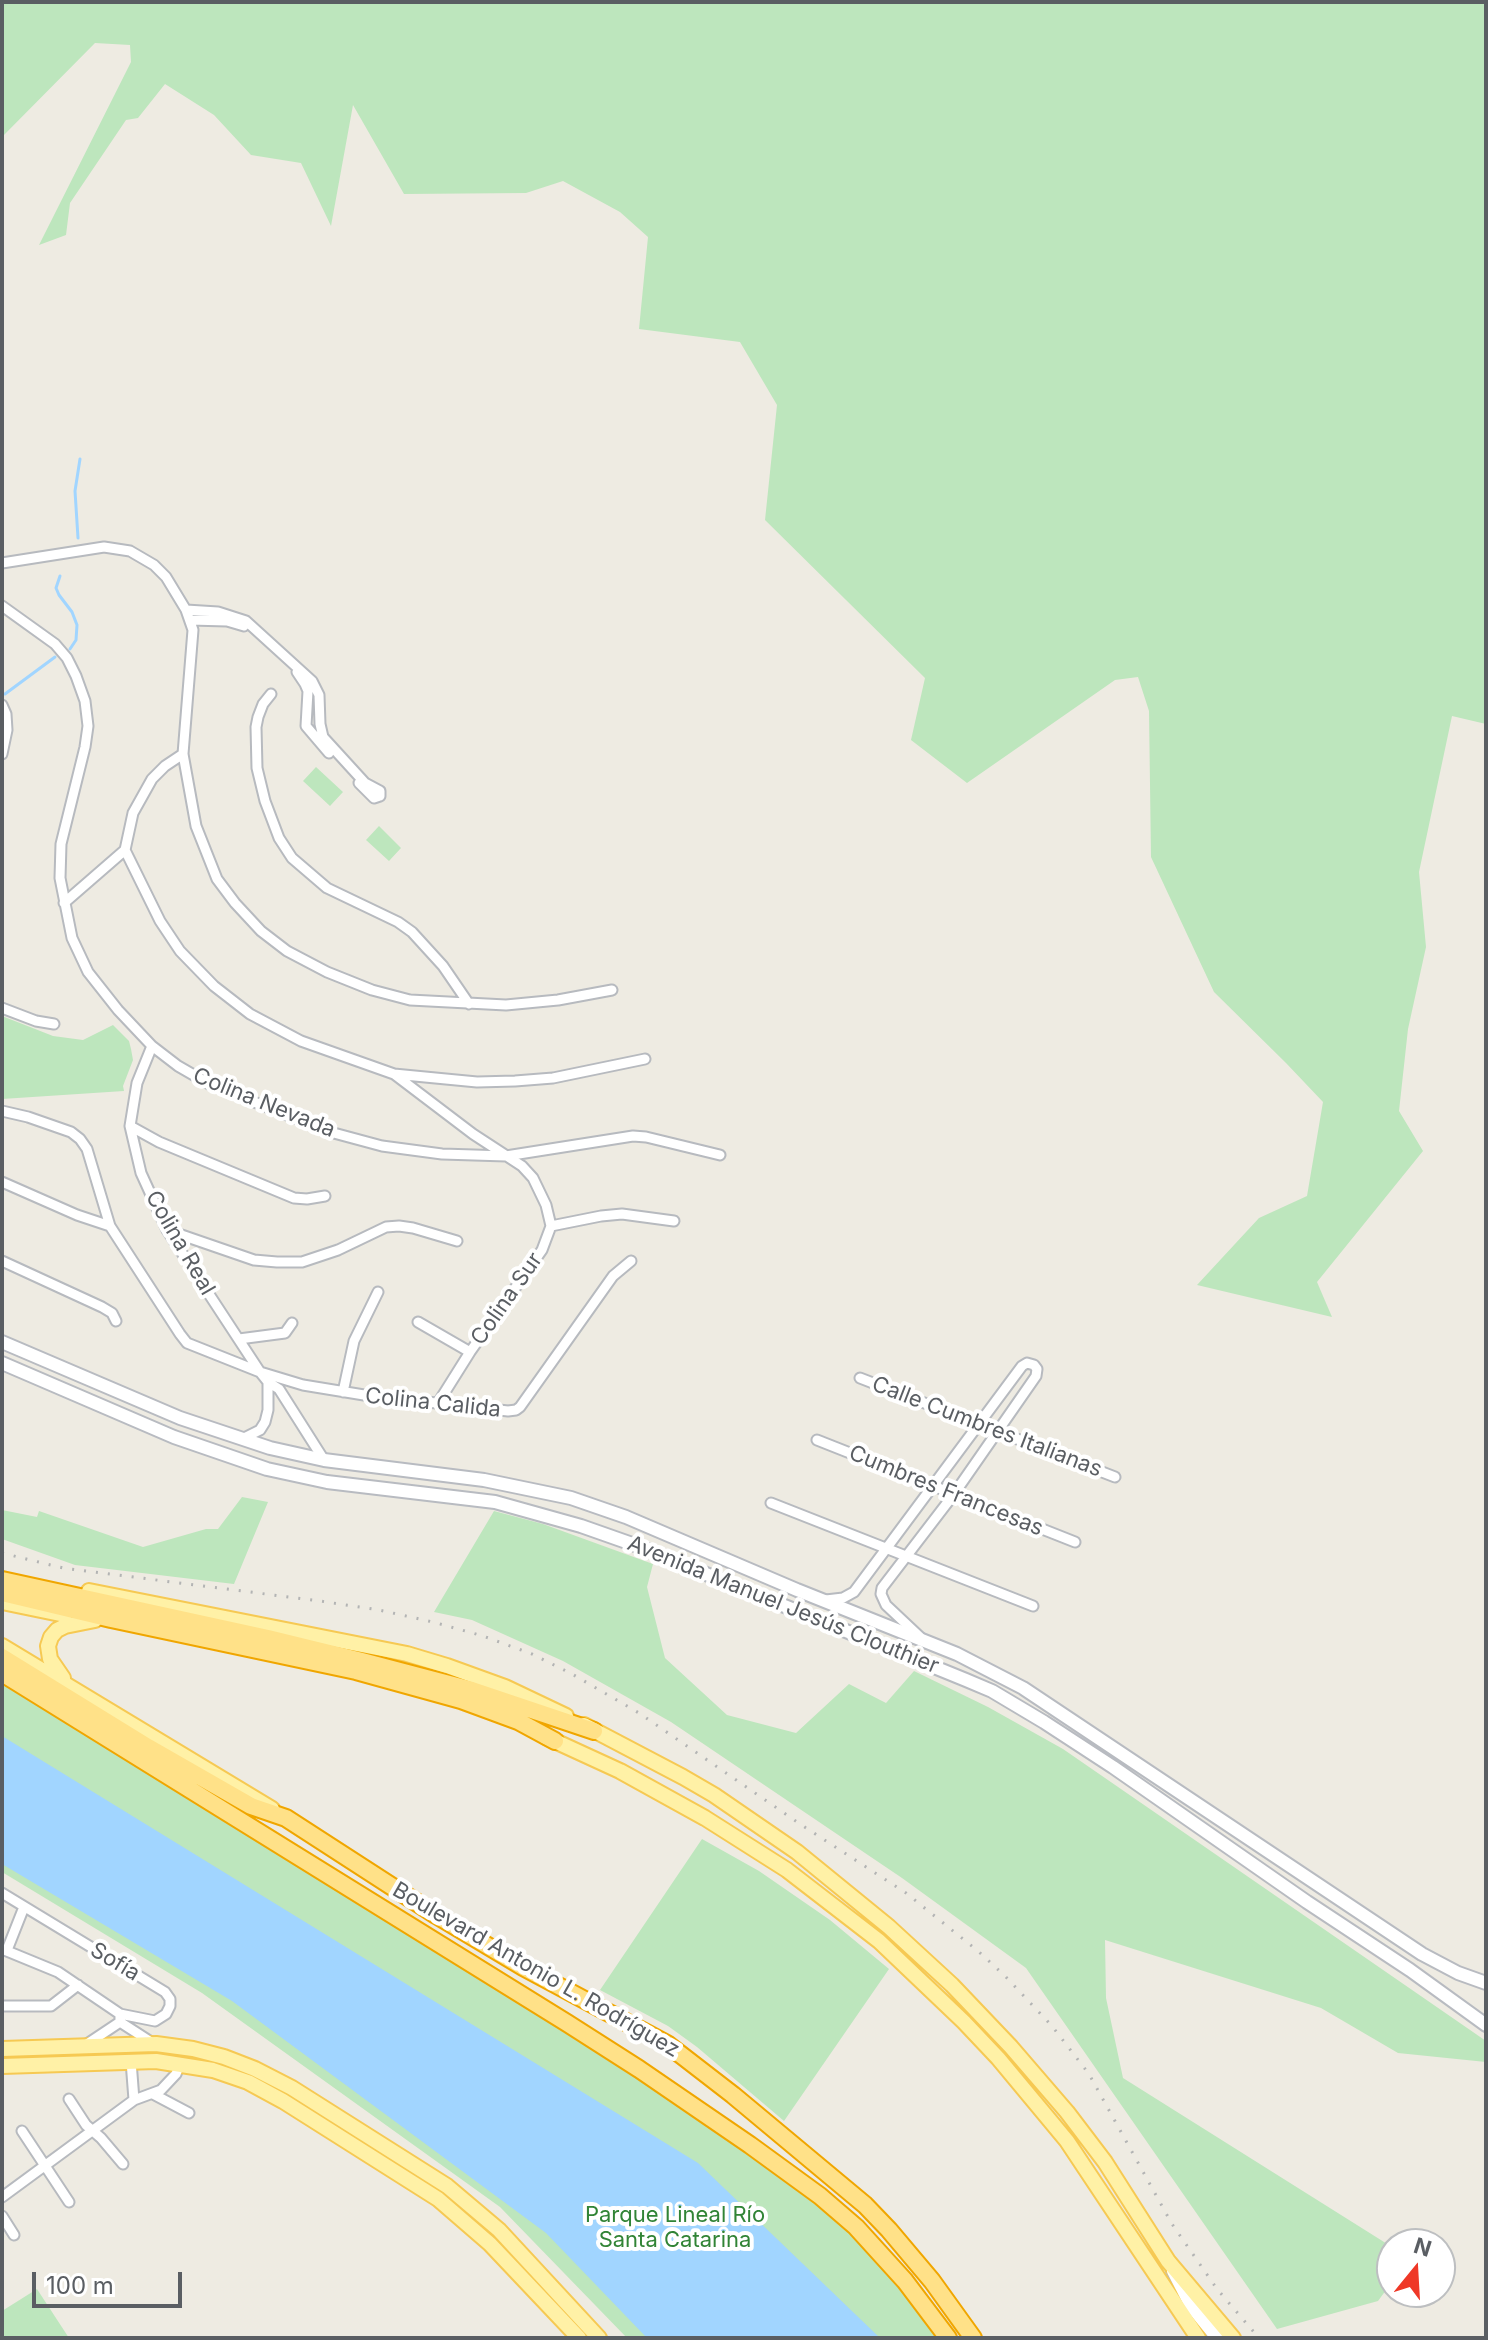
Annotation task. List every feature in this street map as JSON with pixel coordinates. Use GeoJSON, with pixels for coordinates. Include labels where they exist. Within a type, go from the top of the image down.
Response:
{"type":"FeatureCollection","features":[{"type":"Feature","properties":{"kind":"highway"},"geometry":{"type":"LineString","coordinates":[[3,1582],[268,1638],[472,1690],[594,1731]]}},
{"type":"Feature","properties":{"kind":"highway"},"geometry":{"type":"LineString","coordinates":[[3,1582],[111,1619],[371,1675],[518,1721],[555,1741]]}},
{"type":"Feature","properties":{"kind":"highway"},"geometry":{"type":"LineString","coordinates":[[2,1657],[251,1806],[286,1818]]}},
{"type":"Feature","properties":{"kind":"highway","name":"Boulevard Antonio L. Rodríguez"},"geometry":{"type":"LineString","coordinates":[[2,1673],[567,2023],[750,2145],[820,2196],[856,2227],[905,2281],[948,2338]]}},
{"type":"Feature","properties":{"kind":"highway","name":"Boulevard Antonio L. Rodríguez"},"geometry":{"type":"LineString","coordinates":[[286,1818],[436,1915],[523,1967],[637,2026],[687,2058],[865,2205],[932,2281],[973,2338]]}},
{"type":"Feature","properties":{"kind":"main road"},"geometry":{"type":"LineString","coordinates":[[3,1582],[407,1654],[505,1687],[640,1753],[714,1795],[797,1852],[889,1927],[968,2001],[1067,2112],[1115,2176],[1168,2261],[1233,2338]]}},
{"type":"Feature","properties":{"kind":"main road"},"geometry":{"type":"LineString","coordinates":[[2,1602],[366,1678],[496,1718],[555,1741],[620,1771],[705,1818],[787,1870],[879,1941],[964,2022],[1067,2141],[1198,2338]]}},
{"type":"Feature","properties":{"kind":"main road"},"geometry":{"type":"LineString","coordinates":[[95,1620],[57,1630],[49,1641],[48,1650],[52,1665],[65,1680],[106,1709]]}},
{"type":"Feature","properties":{"kind":"main road","name":"Boulevard Antonio L. Rodríguez"},"geometry":{"type":"LineString","coordinates":[[2,1646],[286,1818]]}},
{"type":"Feature","properties":{"kind":"main road"},"geometry":{"type":"LineString","coordinates":[[2,2049],[156,2044],[193,2049],[255,2069],[292,2088],[447,2186],[499,2230],[599,2338]]}},
{"type":"Feature","properties":{"kind":"main road"},"geometry":{"type":"LineString","coordinates":[[2,2066],[131,2061],[180,2064],[213,2070],[248,2082],[438,2199],[490,2244],[579,2338]]}},
{"type":"Feature","properties":{"kind":"street"},"geometry":{"type":"LineString","coordinates":[[2,563],[91,549],[121,549],[154,565],[166,577],[188,615],[193,641],[183,754],[196,826],[217,879],[261,931],[287,951],[327,972],[372,990],[410,1000],[506,1005],[612,990]]}},
{"type":"Feature","properties":{"kind":"street","name":"Colina Nevada"},"geometry":{"type":"LineString","coordinates":[[2,606],[55,644],[67,658],[85,701],[88,726],[85,747],[61,844],[60,878],[72,938],[88,972],[118,1010],[152,1046],[178,1066],[211,1085],[330,1132],[397,1148],[442,1154],[506,1156],[633,1136],[658,1139],[720,1155]]}},
{"type":"Feature","properties":{"kind":"street"},"geometry":{"type":"LineString","coordinates":[[218,612],[246,621],[312,681],[319,695],[323,737],[365,783],[380,791],[381,796],[374,798],[311,734],[304,723],[308,691],[300,675],[253,631],[227,621],[188,615],[218,612]]}},
{"type":"Feature","properties":{"kind":"street"},"geometry":{"type":"LineString","coordinates":[[271,694],[263,704],[256,727],[257,768],[279,838],[292,858],[327,888],[398,922],[412,932],[443,966],[469,1004]]}},
{"type":"Feature","properties":{"kind":"street"},"geometry":{"type":"LineString","coordinates":[[2,705],[7,730],[2,754]]}},
{"type":"Feature","properties":{"kind":"street"},"geometry":{"type":"LineString","coordinates":[[64,903],[125,850],[140,798],[152,779],[183,754]]}},
{"type":"Feature","properties":{"kind":"street"},"geometry":{"type":"LineString","coordinates":[[125,850],[166,931],[180,951],[214,986],[250,1014],[301,1041],[394,1074],[477,1082],[553,1078],[645,1059]]}},
{"type":"Feature","properties":{"kind":"street"},"geometry":{"type":"LineString","coordinates":[[2,1008],[36,1021],[54,1024]]}},
{"type":"Feature","properties":{"kind":"street","name":"Colina Real"},"geometry":{"type":"LineString","coordinates":[[152,1046],[135,1092],[130,1126],[141,1173],[167,1230],[260,1372],[279,1389],[324,1460]]}},
{"type":"Feature","properties":{"kind":"street","name":"Colina Sur"},"geometry":{"type":"LineString","coordinates":[[394,1074],[437,1108],[515,1160],[533,1178],[546,1205],[551,1226],[542,1250],[438,1403]]}},
{"type":"Feature","properties":{"kind":"street","name":"Colina Calida"},"geometry":{"type":"LineString","coordinates":[[2,1111],[71,1132],[80,1139],[87,1149],[110,1226],[187,1343],[260,1372],[303,1385],[508,1411],[520,1407],[613,1276],[631,1261]]}},
{"type":"Feature","properties":{"kind":"street"},"geometry":{"type":"LineString","coordinates":[[130,1126],[159,1142],[294,1198],[325,1196]]}},
{"type":"Feature","properties":{"kind":"street"},"geometry":{"type":"LineString","coordinates":[[2,1182],[110,1226]]}},
{"type":"Feature","properties":{"kind":"street"},"geometry":{"type":"LineString","coordinates":[[551,1226],[622,1214],[674,1221]]}},
{"type":"Feature","properties":{"kind":"street"},"geometry":{"type":"LineString","coordinates":[[167,1230],[254,1260],[277,1262],[302,1262],[338,1250],[386,1227],[413,1228],[457,1241]]}},
{"type":"Feature","properties":{"kind":"street"},"geometry":{"type":"LineString","coordinates":[[2,1261],[102,1307],[112,1313],[116,1321]]}},
{"type":"Feature","properties":{"kind":"street"},"geometry":{"type":"LineString","coordinates":[[343,1392],[354,1341],[378,1292]]}},
{"type":"Feature","properties":{"kind":"street"},"geometry":{"type":"LineString","coordinates":[[418,1322],[470,1352]]}},
{"type":"Feature","properties":{"kind":"street"},"geometry":{"type":"LineString","coordinates":[[239,1339],[285,1333],[292,1323]]}},
{"type":"Feature","properties":{"kind":"street","name":"Avenida Manuel Jesús Clouthier"},"geometry":{"type":"LineString","coordinates":[[2,1342],[169,1414],[242,1439],[324,1460],[484,1480],[571,1498],[626,1517],[984,1666],[1023,1688],[1422,1954],[1458,1973],[1486,1983]]}},
{"type":"Feature","properties":{"kind":"street","name":"Avenida Manuel Jesús Clouthier"},"geometry":{"type":"LineString","coordinates":[[2,1363],[174,1437],[267,1469],[368,1488],[495,1502],[581,1526],[635,1545],[992,1691],[1113,1767],[1486,2025]]}},
{"type":"Feature","properties":{"kind":"street"},"geometry":{"type":"LineString","coordinates":[[824,1601],[849,1596],[1022,1366],[1027,1363],[1034,1365],[1036,1376],[954,1494],[882,1588],[882,1600],[926,1642]]}},
{"type":"Feature","properties":{"kind":"street","name":"Calle Cumbres Italianas"},"geometry":{"type":"LineString","coordinates":[[860,1378],[1115,1477]]}},
{"type":"Feature","properties":{"kind":"street"},"geometry":{"type":"LineString","coordinates":[[242,1439],[260,1430],[265,1422],[268,1382]]}},
{"type":"Feature","properties":{"kind":"street","name":"Cumbres Francesas"},"geometry":{"type":"LineString","coordinates":[[817,1440],[1075,1542]]}},
{"type":"Feature","properties":{"kind":"street"},"geometry":{"type":"LineString","coordinates":[[771,1503],[1033,1606]]}},
{"type":"Feature","properties":{"kind":"street","name":"Sofía"},"geometry":{"type":"LineString","coordinates":[[2,1893],[165,1992],[170,1999],[166,2014],[155,2021],[120,2018]]}},
{"type":"Feature","properties":{"kind":"street"},"geometry":{"type":"LineString","coordinates":[[24,1907],[5,1949],[58,1972],[120,2018],[133,2032],[156,2044]]}},
{"type":"Feature","properties":{"kind":"street"},"geometry":{"type":"LineString","coordinates":[[2,2006],[51,2006],[78,1985]]}},
{"type":"Feature","properties":{"kind":"street"},"geometry":{"type":"LineString","coordinates":[[84,2046],[120,2018]]}},
{"type":"Feature","properties":{"kind":"street"},"geometry":{"type":"LineString","coordinates":[[131,2061],[134,2100]]}},
{"type":"Feature","properties":{"kind":"street"},"geometry":{"type":"LineString","coordinates":[[2,2197],[134,2100],[153,2094],[168,2083],[180,2064]]}},
{"type":"Feature","properties":{"kind":"street"},"geometry":{"type":"LineString","coordinates":[[153,2094],[189,2113]]}},
{"type":"Feature","properties":{"kind":"street"},"geometry":{"type":"LineString","coordinates":[[69,2099],[86,2125],[123,2164]]}},
{"type":"Feature","properties":{"kind":"street"},"geometry":{"type":"LineString","coordinates":[[22,2131],[69,2202]]}},
{"type":"Feature","properties":{"kind":"street"},"geometry":{"type":"LineString","coordinates":[[2,2216],[14,2235]]}},
{"type":"Feature","properties":{"kind":"street"},"geometry":{"type":"LineString","coordinates":[[1168,2261],[1179,2288],[1217,2338]]}},
{"type":"Feature","properties":{"kind":"green space"},"geometry":{"type":"Polygon","coordinates":[[[2,2],[1486,2],[1486,724],[1452,716],[1419,872],[1426,947],[1408,1029],[1399,1111],[1423,1151],[1317,1282],[1332,1317],[1197,1285],[1259,1218],[1307,1196],[1323,1102],[1214,992],[1151,857],[1149,711],[1138,677],[1115,680],[967,783],[911,740],[925,678],[765,520],[777,405],[740,342],[639,329],[648,237],[620,212],[563,181],[526,193],[404,194],[353,105],[331,226],[301,163],[251,155],[214,115],[165,84],[138,118],[126,120],[70,203],[66,235],[39,245],[131,62],[130,45],[95,43],[2,137],[2,2]]]}},
{"type":"Feature","properties":{"kind":"green space"},"geometry":{"type":"Polygon","coordinates":[[[316,767],[343,792],[330,806],[303,781],[316,767]]]}},
{"type":"Feature","properties":{"kind":"green space"},"geometry":{"type":"Polygon","coordinates":[[[379,826],[401,848],[389,861],[366,840],[379,826]]]}},
{"type":"Feature","properties":{"kind":"green space"},"geometry":{"type":"Polygon","coordinates":[[[2,1016],[53,1036],[83,1040],[113,1025],[129,1041],[133,1060],[124,1091],[2,1099],[2,1016]]]}},
{"type":"Feature","properties":{"kind":"green space"},"geometry":{"type":"Polygon","coordinates":[[[242,1497],[268,1502],[234,1584],[75,1565],[2,1539],[2,1510],[37,1517],[39,1511],[143,1547],[206,1529],[218,1529],[242,1497]]]}},
{"type":"Feature","properties":{"kind":"green space"},"geometry":{"type":"Polygon","coordinates":[[[494,1511],[543,1524],[653,1564],[647,1587],[665,1658],[727,1715],[796,1733],[849,1684],[886,1703],[914,1671],[988,1707],[1063,1749],[1486,2041],[1486,2062],[1398,2053],[1321,2008],[1105,1940],[1106,1998],[1123,2078],[1376,2237],[1376,2302],[1277,2329],[1026,1968],[902,1878],[671,1722],[563,1661],[472,1620],[434,1612],[494,1511]]]}},
{"type":"Feature","properties":{"kind":"green space","name":"Parque Lineal Río Santa Catarina"},"geometry":{"type":"Polygon","coordinates":[[[2,1673],[644,2072],[848,2221],[945,2338],[627,2338],[500,2207],[202,1993],[2,1872],[2,1673]]]}},
{"type":"Feature","properties":{"kind":"green space"},"geometry":{"type":"Polygon","coordinates":[[[702,1839],[759,1871],[830,1920],[889,1969],[784,2121],[668,2026],[600,1990],[702,1839]]]}},
{"type":"Feature","properties":{"kind":"green space"},"geometry":{"type":"Polygon","coordinates":[[[37,2289],[69,2338],[2,2338],[2,2311],[37,2289]]]}},
{"type":"Feature","properties":{"kind":"water","name":"Parque Lineal Río Santa Catarina"},"geometry":{"type":"Polygon","coordinates":[[[2,1736],[698,2163],[880,2338],[647,2338],[546,2233],[232,2001],[2,1864],[2,1736]]]}},
{"type":"Feature","properties":{"kind":"waterway"},"geometry":{"type":"LineString","coordinates":[[78,538],[75,491],[80,459]]}},
{"type":"Feature","properties":{"kind":"waterway"},"geometry":{"type":"LineString","coordinates":[[60,576],[56,588],[77,625],[76,640],[70,649]]}},
{"type":"Feature","properties":{"kind":"waterway"},"geometry":{"type":"LineString","coordinates":[[5,694],[55,657]]}},
{"type":"Feature","properties":{"kind":"railway"},"geometry":{"type":"LineString","coordinates":[[2,1553],[63,1568],[320,1601],[433,1622],[532,1654],[639,1713],[906,1893],[1005,1976],[1052,2026],[1089,2074],[1172,2224],[1217,2289],[1259,2338]]}}]}
